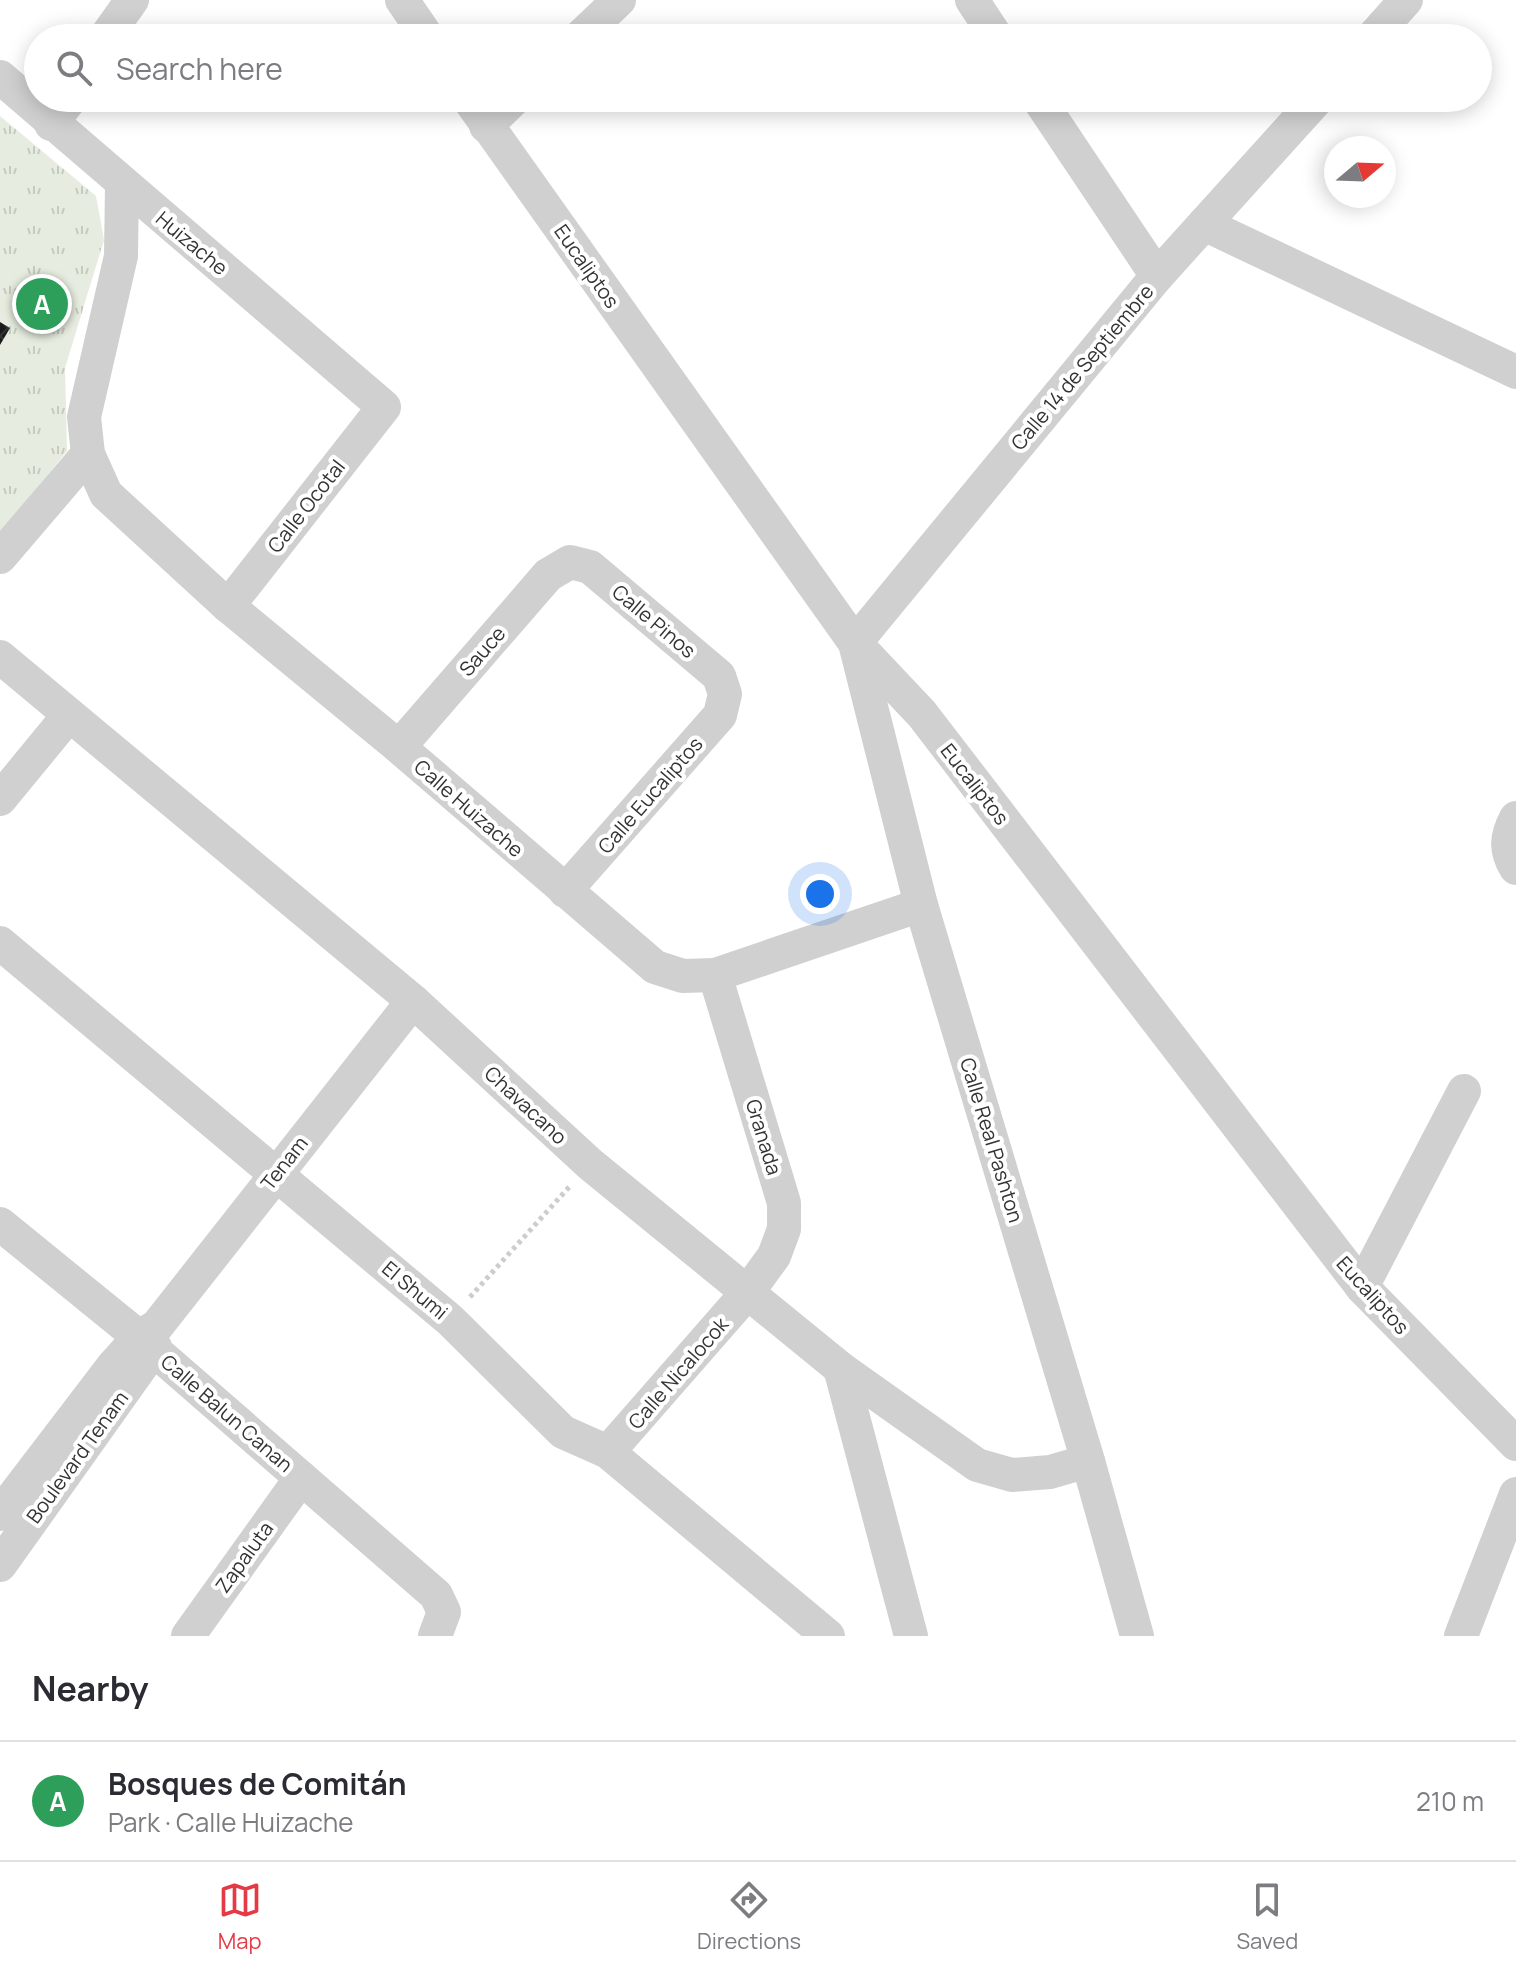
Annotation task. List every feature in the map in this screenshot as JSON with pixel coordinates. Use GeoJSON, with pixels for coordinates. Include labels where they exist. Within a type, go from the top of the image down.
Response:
{"type":"FeatureCollection","features":[{"type":"Feature","properties":{"kind":"street"},"geometry":{"type":"LineString","coordinates":[[115,24],[132,0]]}},
{"type":"Feature","properties":{"kind":"street"},"geometry":{"type":"LineString","coordinates":[[130,24],[146,0]]}},
{"type":"Feature","properties":{"kind":"street"},"geometry":{"type":"LineString","coordinates":[[402,0],[418,24]]}},
{"type":"Feature","properties":{"kind":"street"},"geometry":{"type":"LineString","coordinates":[[594,24],[619,0]]}},
{"type":"Feature","properties":{"kind":"street"},"geometry":{"type":"LineString","coordinates":[[972,0],[988,24]]}},
{"type":"Feature","properties":{"kind":"street"},"geometry":{"type":"LineString","coordinates":[[1385,24],[1406,0]]}},
{"type":"Feature","properties":{"kind":"street","name":"Huizache"},"geometry":{"type":"LineString","coordinates":[[0,77],[24,90]]}},
{"type":"Feature","properties":{"kind":"street","name":"Huizache"},"geometry":{"type":"LineString","coordinates":[[62,112],[122,184],[384,407]]}},
{"type":"Feature","properties":{"kind":"street","name":"Eucaliptos"},"geometry":{"type":"LineString","coordinates":[[477,112],[855,643],[922,714],[1362,1287],[1516,1444]]}},
{"type":"Feature","properties":{"kind":"street"},"geometry":{"type":"LineString","coordinates":[[1047,112],[1157,276]]}},
{"type":"Feature","properties":{"kind":"street","name":"Calle 14 de Septiembre"},"geometry":{"type":"LineString","coordinates":[[855,643],[1157,276],[1305,112]]}},
{"type":"Feature","properties":{"kind":"street","name":"Calle Huizache"},"geometry":{"type":"LineString","coordinates":[[122,184],[121,256],[84,417],[88,454],[106,494],[228,606],[399,747],[655,967],[683,976],[715,975],[921,905]]}},
{"type":"Feature","properties":{"kind":"street"},"geometry":{"type":"LineString","coordinates":[[1204,224],[1516,372]]}},
{"type":"Feature","properties":{"kind":"street","name":"Calle Ocotal"},"geometry":{"type":"LineString","coordinates":[[228,606],[384,407]]}},
{"type":"Feature","properties":{"kind":"street"},"geometry":{"type":"LineString","coordinates":[[0,557],[88,454]]}},
{"type":"Feature","properties":{"kind":"street","name":"Calle Pinos"},"geometry":{"type":"LineString","coordinates":[[570,562],[590,567],[719,676],[725,694]]}},
{"type":"Feature","properties":{"kind":"street","name":"Sauce"},"geometry":{"type":"LineString","coordinates":[[399,747],[548,575],[570,562]]}},
{"type":"Feature","properties":{"kind":"street","name":"Calle Real Pashton"},"geometry":{"type":"LineString","coordinates":[[855,643],[921,905],[1088,1461],[1137,1636]]}},
{"type":"Feature","properties":{"kind":"street","name":"Chavacano"},"geometry":{"type":"LineString","coordinates":[[0,657],[413,1001],[590,1164],[840,1368],[977,1465],[1012,1475],[1050,1472],[1088,1461]]}},
{"type":"Feature","properties":{"kind":"street","name":"Calle Eucaliptos"},"geometry":{"type":"LineString","coordinates":[[565,891],[720,715],[725,694]]}},
{"type":"Feature","properties":{"kind":"street"},"geometry":{"type":"LineString","coordinates":[[0,799],[69,715]]}},
{"type":"Feature","properties":{"kind":"street"},"geometry":{"type":"LineString","coordinates":[[1511,860],[1509,831],[1516,818]]}},
{"type":"Feature","properties":{"kind":"street","name":"El Shumi"},"geometry":{"type":"LineString","coordinates":[[0,943],[450,1320],[563,1432],[608,1452],[828,1636]]}},
{"type":"Feature","properties":{"kind":"street","name":"Granada"},"geometry":{"type":"LineString","coordinates":[[715,975],[784,1203],[784,1229],[774,1256],[747,1293]]}},
{"type":"Feature","properties":{"kind":"street","name":"Tenam"},"geometry":{"type":"LineString","coordinates":[[150,1338],[413,1001]]}},
{"type":"Feature","properties":{"kind":"street"},"geometry":{"type":"LineString","coordinates":[[1362,1287],[1464,1091]]}},
{"type":"Feature","properties":{"kind":"street","name":"Calle Balun Canan"},"geometry":{"type":"LineString","coordinates":[[0,1224],[150,1338],[301,1478],[436,1595],[440,1624]]}},
{"type":"Feature","properties":{"kind":"street","name":"Calle Nicalocok"},"geometry":{"type":"LineString","coordinates":[[608,1452],[747,1293]]}},
{"type":"Feature","properties":{"kind":"street","name":"Boulevard Tenam"},"geometry":{"type":"LineString","coordinates":[[0,1565],[13,1501],[113,1366],[150,1338]]}},
{"type":"Feature","properties":{"kind":"street"},"geometry":{"type":"LineString","coordinates":[[840,1368],[911,1636]]}},
{"type":"Feature","properties":{"kind":"street","name":"Zapaluta"},"geometry":{"type":"LineString","coordinates":[[188,1636],[301,1478]]}},
{"type":"Feature","properties":{"kind":"street"},"geometry":{"type":"LineString","coordinates":[[1461,1636],[1516,1494]]}},
{"type":"Feature","properties":{"kind":"path"},"geometry":{"type":"LineString","coordinates":[[450,1320],[590,1164]]}},
{"type":"Feature","properties":{"kind":"green space"},"geometry":{"type":"Polygon","coordinates":[[[0,116],[96,196],[104,240],[65,368],[67,451],[0,534],[0,116]]]}},
{"type":"Feature","properties":{"kind":"building"},"geometry":{"type":"Polygon","coordinates":[[[0,322],[10,328],[0,345],[0,322]]]}},
{"type":"Feature","properties":{"kind":"place","name":"Bosques de Comitán"},"geometry":{"type":"Point","coordinates":[42,304]}}]}
